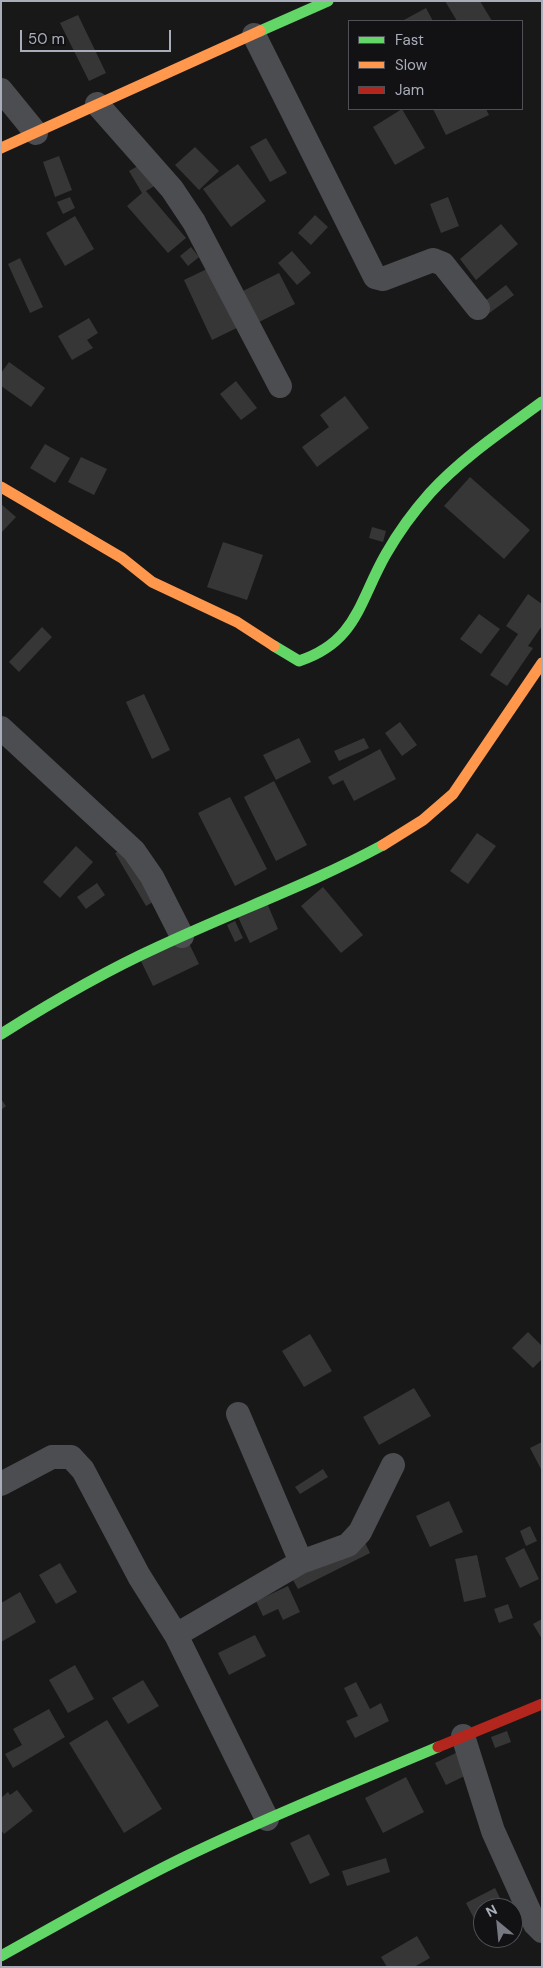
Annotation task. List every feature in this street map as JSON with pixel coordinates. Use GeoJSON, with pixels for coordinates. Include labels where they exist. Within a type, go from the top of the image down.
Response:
{"type":"FeatureCollection","features":[{"type":"Feature","properties":{"kind":"street"},"geometry":{"type":"LineString","coordinates":[[1,148],[328,1]]}},
{"type":"Feature","properties":{"kind":"street"},"geometry":{"type":"LineString","coordinates":[[254,35],[375,277],[383,278],[433,260],[443,264],[478,308]]}},
{"type":"Feature","properties":{"kind":"street"},"geometry":{"type":"LineString","coordinates":[[1,90],[36,133]]}},
{"type":"Feature","properties":{"kind":"street"},"geometry":{"type":"LineString","coordinates":[[97,104],[172,189],[194,222],[280,386]]}},
{"type":"Feature","properties":{"kind":"street"},"geometry":{"type":"LineString","coordinates":[[1,487],[122,558],[152,582],[237,622],[299,661],[311,659],[330,648],[347,631],[394,540],[431,492],[482,447],[542,402]]}},
{"type":"Feature","properties":{"kind":"street"},"geometry":{"type":"LineString","coordinates":[[3,1030],[78,988],[182,936],[357,859],[405,833],[435,812],[453,794],[542,662]]}},
{"type":"Feature","properties":{"kind":"street"},"geometry":{"type":"LineString","coordinates":[[1,728],[134,850],[152,878],[182,936]]}},
{"type":"Feature","properties":{"kind":"street"},"geometry":{"type":"LineString","coordinates":[[238,1414],[302,1562]]}},
{"type":"Feature","properties":{"kind":"street"},"geometry":{"type":"LineString","coordinates":[[1,1484],[52,1457],[71,1457],[83,1470],[134,1567],[176,1635],[268,1819]]}},
{"type":"Feature","properties":{"kind":"street"},"geometry":{"type":"LineString","coordinates":[[176,1635],[302,1562],[348,1545],[355,1539],[393,1465]]}},
{"type":"Feature","properties":{"kind":"street"},"geometry":{"type":"LineString","coordinates":[[1,1956],[109,1895],[268,1819],[542,1704]]}},
{"type":"Feature","properties":{"kind":"street"},"geometry":{"type":"LineString","coordinates":[[463,1736],[493,1831],[535,1924],[542,1931]]}},
{"type":"Feature","properties":{"kind":"building"},"geometry":{"type":"Polygon","coordinates":[[[445,1],[480,1],[491,20],[456,20],[445,1]]]}},
{"type":"Feature","properties":{"kind":"building"},"geometry":{"type":"Polygon","coordinates":[[[426,8],[432,20],[404,20],[426,8]]]}},
{"type":"Feature","properties":{"kind":"building"},"geometry":{"type":"Polygon","coordinates":[[[78,15],[106,73],[89,81],[60,23],[78,15]]]}},
{"type":"Feature","properties":{"kind":"building"},"geometry":{"type":"Polygon","coordinates":[[[403,110],[425,148],[395,165],[373,127],[403,110]]]}},
{"type":"Feature","properties":{"kind":"building"},"geometry":{"type":"Polygon","coordinates":[[[434,110],[486,110],[489,115],[446,135],[434,110]]]}},
{"type":"Feature","properties":{"kind":"building"},"geometry":{"type":"Polygon","coordinates":[[[266,138],[287,173],[270,182],[250,147],[266,138]]]}},
{"type":"Feature","properties":{"kind":"building"},"geometry":{"type":"Polygon","coordinates":[[[195,147],[219,171],[199,190],[175,165],[195,147]]]}},
{"type":"Feature","properties":{"kind":"building"},"geometry":{"type":"Polygon","coordinates":[[[59,156],[72,190],[55,197],[43,162],[59,156]]]}},
{"type":"Feature","properties":{"kind":"building"},"geometry":{"type":"Polygon","coordinates":[[[156,156],[168,178],[146,191],[186,238],[168,253],[127,206],[142,193],[129,171],[156,156]]]}},
{"type":"Feature","properties":{"kind":"building"},"geometry":{"type":"Polygon","coordinates":[[[238,164],[266,201],[231,227],[203,189],[238,164]]]}},
{"type":"Feature","properties":{"kind":"building"},"geometry":{"type":"Polygon","coordinates":[[[70,197],[75,208],[63,214],[57,202],[70,197]]]}},
{"type":"Feature","properties":{"kind":"building"},"geometry":{"type":"Polygon","coordinates":[[[448,197],[459,226],[441,233],[430,204],[448,197]]]}},
{"type":"Feature","properties":{"kind":"building"},"geometry":{"type":"Polygon","coordinates":[[[315,215],[328,227],[311,245],[298,233],[315,215]]]}},
{"type":"Feature","properties":{"kind":"building"},"geometry":{"type":"Polygon","coordinates":[[[75,216],[94,249],[65,266],[46,233],[75,216]]]}},
{"type":"Feature","properties":{"kind":"building"},"geometry":{"type":"Polygon","coordinates":[[[501,224],[518,244],[476,280],[460,259],[501,224]]]}},
{"type":"Feature","properties":{"kind":"building"},"geometry":{"type":"Polygon","coordinates":[[[191,247],[199,257],[188,266],[180,256],[191,247]]]}},
{"type":"Feature","properties":{"kind":"building"},"geometry":{"type":"Polygon","coordinates":[[[292,251],[311,273],[297,285],[278,263],[292,251]]]}},
{"type":"Feature","properties":{"kind":"building"},"geometry":{"type":"Polygon","coordinates":[[[20,258],[43,307],[30,313],[8,264],[20,258]]]}},
{"type":"Feature","properties":{"kind":"building"},"geometry":{"type":"Polygon","coordinates":[[[217,264],[245,324],[212,340],[184,280],[217,264]]]}},
{"type":"Feature","properties":{"kind":"building"},"geometry":{"type":"Polygon","coordinates":[[[279,273],[295,304],[257,323],[241,292],[279,273]]]}},
{"type":"Feature","properties":{"kind":"building"},"geometry":{"type":"Polygon","coordinates":[[[506,285],[514,295],[484,317],[477,307],[506,285]]]}},
{"type":"Feature","properties":{"kind":"building"},"geometry":{"type":"Polygon","coordinates":[[[89,318],[98,333],[87,340],[93,348],[72,360],[58,336],[89,318]]]}},
{"type":"Feature","properties":{"kind":"building"},"geometry":{"type":"Polygon","coordinates":[[[9,362],[45,388],[31,407],[1,386],[1,373],[9,362]]]}},
{"type":"Feature","properties":{"kind":"building"},"geometry":{"type":"Polygon","coordinates":[[[236,381],[257,408],[241,420],[220,394],[236,381]]]}},
{"type":"Feature","properties":{"kind":"building"},"geometry":{"type":"Polygon","coordinates":[[[345,396],[369,428],[317,467],[302,447],[329,427],[320,415],[345,396]]]}},
{"type":"Feature","properties":{"kind":"building"},"geometry":{"type":"Polygon","coordinates":[[[45,444],[70,458],[55,483],[30,468],[45,444]]]}},
{"type":"Feature","properties":{"kind":"building"},"geometry":{"type":"Polygon","coordinates":[[[81,457],[107,469],[94,495],[68,482],[81,457]]]}},
{"type":"Feature","properties":{"kind":"building"},"geometry":{"type":"Polygon","coordinates":[[[470,477],[530,530],[504,559],[444,506],[470,477]]]}},
{"type":"Feature","properties":{"kind":"building"},"geometry":{"type":"Polygon","coordinates":[[[1,504],[16,517],[1,533],[1,504]]]}},
{"type":"Feature","properties":{"kind":"building"},"geometry":{"type":"Polygon","coordinates":[[[372,527],[386,531],[383,542],[369,538],[372,527]]]}},
{"type":"Feature","properties":{"kind":"building"},"geometry":{"type":"Polygon","coordinates":[[[223,542],[263,555],[247,600],[207,587],[223,542]]]}},
{"type":"Feature","properties":{"kind":"building"},"geometry":{"type":"Polygon","coordinates":[[[528,594],[542,604],[542,626],[528,646],[533,648],[507,686],[490,675],[518,634],[506,626],[528,594]]]}},
{"type":"Feature","properties":{"kind":"building"},"geometry":{"type":"Polygon","coordinates":[[[479,614],[500,629],[481,654],[460,639],[479,614]]]}},
{"type":"Feature","properties":{"kind":"building"},"geometry":{"type":"Polygon","coordinates":[[[42,627],[52,637],[19,672],[9,662],[42,627]]]}},
{"type":"Feature","properties":{"kind":"building"},"geometry":{"type":"Polygon","coordinates":[[[144,694],[170,750],[152,759],[126,702],[144,694]]]}},
{"type":"Feature","properties":{"kind":"building"},"geometry":{"type":"Polygon","coordinates":[[[400,722],[417,745],[402,756],[385,733],[400,722]]]}},
{"type":"Feature","properties":{"kind":"building"},"geometry":{"type":"Polygon","coordinates":[[[299,738],[311,762],[276,780],[263,755],[299,738]]]}},
{"type":"Feature","properties":{"kind":"building"},"geometry":{"type":"Polygon","coordinates":[[[364,738],[369,748],[339,761],[334,751],[364,738]]]}},
{"type":"Feature","properties":{"kind":"building"},"geometry":{"type":"Polygon","coordinates":[[[380,749],[396,779],[354,801],[343,780],[333,785],[328,777],[380,749]]]}},
{"type":"Feature","properties":{"kind":"building"},"geometry":{"type":"Polygon","coordinates":[[[274,781],[307,845],[276,861],[244,797],[274,781]]]}},
{"type":"Feature","properties":{"kind":"building"},"geometry":{"type":"Polygon","coordinates":[[[230,797],[267,869],[235,886],[198,813],[230,797]]]}},
{"type":"Feature","properties":{"kind":"building"},"geometry":{"type":"Polygon","coordinates":[[[477,833],[496,846],[468,884],[450,871],[477,833]]]}},
{"type":"Feature","properties":{"kind":"building"},"geometry":{"type":"Polygon","coordinates":[[[132,844],[162,897],[146,906],[115,853],[132,844]]]}},
{"type":"Feature","properties":{"kind":"building"},"geometry":{"type":"Polygon","coordinates":[[[76,846],[93,862],[60,898],[43,882],[76,846]]]}},
{"type":"Feature","properties":{"kind":"building"},"geometry":{"type":"Polygon","coordinates":[[[97,883],[105,895],[86,909],[77,897],[97,883]]]}},
{"type":"Feature","properties":{"kind":"building"},"geometry":{"type":"Polygon","coordinates":[[[323,887],[363,935],[341,953],[301,906],[323,887]]]}},
{"type":"Feature","properties":{"kind":"building"},"geometry":{"type":"Polygon","coordinates":[[[267,903],[278,929],[250,943],[238,917],[267,903]]]}},
{"type":"Feature","properties":{"kind":"building"},"geometry":{"type":"Polygon","coordinates":[[[235,921],[243,938],[235,942],[227,925],[235,921]]]}},
{"type":"Feature","properties":{"kind":"building"},"geometry":{"type":"Polygon","coordinates":[[[184,933],[199,964],[153,986],[138,955],[184,933]]]}},
{"type":"Feature","properties":{"kind":"building"},"geometry":{"type":"Polygon","coordinates":[[[1,1099],[6,1106],[1,1110],[1,1099]]]}},
{"type":"Feature","properties":{"kind":"building"},"geometry":{"type":"Polygon","coordinates":[[[528,1332],[542,1346],[542,1359],[533,1368],[512,1348],[528,1332]]]}},
{"type":"Feature","properties":{"kind":"building"},"geometry":{"type":"Polygon","coordinates":[[[310,1334],[332,1371],[304,1387],[282,1351],[310,1334]]]}},
{"type":"Feature","properties":{"kind":"building"},"geometry":{"type":"Polygon","coordinates":[[[414,1388],[431,1416],[379,1445],[363,1417],[414,1388]]]}},
{"type":"Feature","properties":{"kind":"building"},"geometry":{"type":"Polygon","coordinates":[[[542,1442],[542,1471],[530,1448],[542,1442]]]}},
{"type":"Feature","properties":{"kind":"building"},"geometry":{"type":"Polygon","coordinates":[[[323,1469],[328,1477],[300,1494],[295,1487],[323,1469]]]}},
{"type":"Feature","properties":{"kind":"building"},"geometry":{"type":"Polygon","coordinates":[[[449,1501],[463,1532],[430,1547],[416,1516],[449,1501]]]}},
{"type":"Feature","properties":{"kind":"building"},"geometry":{"type":"Polygon","coordinates":[[[530,1526],[537,1541],[526,1546],[520,1531],[530,1526]]]}},
{"type":"Feature","properties":{"kind":"building"},"geometry":{"type":"Polygon","coordinates":[[[360,1532],[370,1553],[298,1589],[287,1569],[360,1532]]]}},
{"type":"Feature","properties":{"kind":"building"},"geometry":{"type":"Polygon","coordinates":[[[524,1548],[539,1579],[520,1588],[505,1558],[524,1548]]]}},
{"type":"Feature","properties":{"kind":"building"},"geometry":{"type":"Polygon","coordinates":[[[477,1555],[486,1597],[464,1602],[455,1559],[477,1555]]]}},
{"type":"Feature","properties":{"kind":"building"},"geometry":{"type":"Polygon","coordinates":[[[60,1563],[77,1592],[56,1604],[39,1575],[60,1563]]]}},
{"type":"Feature","properties":{"kind":"building"},"geometry":{"type":"Polygon","coordinates":[[[288,1586],[300,1612],[283,1620],[278,1609],[263,1616],[256,1601],[288,1586]]]}},
{"type":"Feature","properties":{"kind":"building"},"geometry":{"type":"Polygon","coordinates":[[[20,1592],[36,1622],[1,1642],[1,1603],[20,1592]]]}},
{"type":"Feature","properties":{"kind":"building"},"geometry":{"type":"Polygon","coordinates":[[[508,1604],[513,1618],[499,1623],[494,1609],[508,1604]]]}},
{"type":"Feature","properties":{"kind":"building"},"geometry":{"type":"Polygon","coordinates":[[[542,1619],[542,1639],[533,1624],[542,1619]]]}},
{"type":"Feature","properties":{"kind":"building"},"geometry":{"type":"Polygon","coordinates":[[[255,1635],[266,1656],[229,1675],[218,1653],[255,1635]]]}},
{"type":"Feature","properties":{"kind":"building"},"geometry":{"type":"Polygon","coordinates":[[[75,1665],[94,1699],[68,1713],[49,1680],[75,1665]]]}},
{"type":"Feature","properties":{"kind":"building"},"geometry":{"type":"Polygon","coordinates":[[[143,1680],[159,1706],[128,1724],[112,1698],[143,1680]]]}},
{"type":"Feature","properties":{"kind":"building"},"geometry":{"type":"Polygon","coordinates":[[[356,1682],[370,1709],[381,1703],[389,1721],[355,1738],[346,1721],[358,1716],[344,1688],[356,1682]]]}},
{"type":"Feature","properties":{"kind":"building"},"geometry":{"type":"Polygon","coordinates":[[[49,1709],[65,1737],[13,1768],[5,1754],[22,1745],[13,1729],[49,1709]]]}},
{"type":"Feature","properties":{"kind":"building"},"geometry":{"type":"Polygon","coordinates":[[[107,1720],[162,1809],[124,1833],[69,1743],[107,1720]]]}},
{"type":"Feature","properties":{"kind":"building"},"geometry":{"type":"Polygon","coordinates":[[[507,1731],[511,1742],[495,1748],[491,1737],[507,1731]]]}},
{"type":"Feature","properties":{"kind":"building"},"geometry":{"type":"Polygon","coordinates":[[[462,1750],[473,1772],[446,1785],[435,1763],[462,1750]]]}},
{"type":"Feature","properties":{"kind":"building"},"geometry":{"type":"Polygon","coordinates":[[[406,1777],[424,1812],[383,1833],[365,1798],[406,1777]]]}},
{"type":"Feature","properties":{"kind":"building"},"geometry":{"type":"Polygon","coordinates":[[[17,1790],[33,1811],[4,1834],[1,1830],[1,1798],[8,1792],[10,1795],[17,1790]]]}},
{"type":"Feature","properties":{"kind":"building"},"geometry":{"type":"Polygon","coordinates":[[[309,1834],[330,1875],[310,1884],[290,1843],[309,1834]]]}},
{"type":"Feature","properties":{"kind":"building"},"geometry":{"type":"Polygon","coordinates":[[[386,1858],[390,1872],[347,1886],[342,1871],[386,1858]]]}},
{"type":"Feature","properties":{"kind":"building"},"geometry":{"type":"Polygon","coordinates":[[[495,1888],[500,1898],[476,1898],[495,1888]]]}},
{"type":"Feature","properties":{"kind":"building"},"geometry":{"type":"Polygon","coordinates":[[[473,1899],[473,1917],[466,1903],[473,1899]]]}},
{"type":"Feature","properties":{"kind":"building"},"geometry":{"type":"Polygon","coordinates":[[[417,1936],[430,1958],[414,1967],[387,1967],[381,1957],[417,1936]]]}},
{"type":"Feature","properties":{"kind":"traffic: fast"},"geometry":{"type":"LineString","coordinates":[[260,31],[328,1]]}},
{"type":"Feature","properties":{"kind":"traffic: fast"},"geometry":{"type":"LineString","coordinates":[[274,646],[299,661],[318,653],[333,643],[354,618],[396,538],[430,493],[470,456],[542,402]]}},
{"type":"Feature","properties":{"kind":"traffic: fast"},"geometry":{"type":"LineString","coordinates":[[1,1034],[39,1010],[117,967],[186,934],[300,885],[383,845]]}},
{"type":"Feature","properties":{"kind":"traffic: fast"},"geometry":{"type":"LineString","coordinates":[[1,1956],[191,1854],[283,1812],[438,1747]]}},
{"type":"Feature","properties":{"kind":"traffic: slow"},"geometry":{"type":"LineString","coordinates":[[1,148],[260,31]]}},
{"type":"Feature","properties":{"kind":"traffic: slow"},"geometry":{"type":"LineString","coordinates":[[1,487],[122,558],[152,582],[237,622],[274,646]]}},
{"type":"Feature","properties":{"kind":"traffic: slow"},"geometry":{"type":"LineString","coordinates":[[383,845],[423,820],[453,794],[542,663]]}},
{"type":"Feature","properties":{"kind":"traffic: jam"},"geometry":{"type":"LineString","coordinates":[[438,1747],[542,1704]]}}]}
